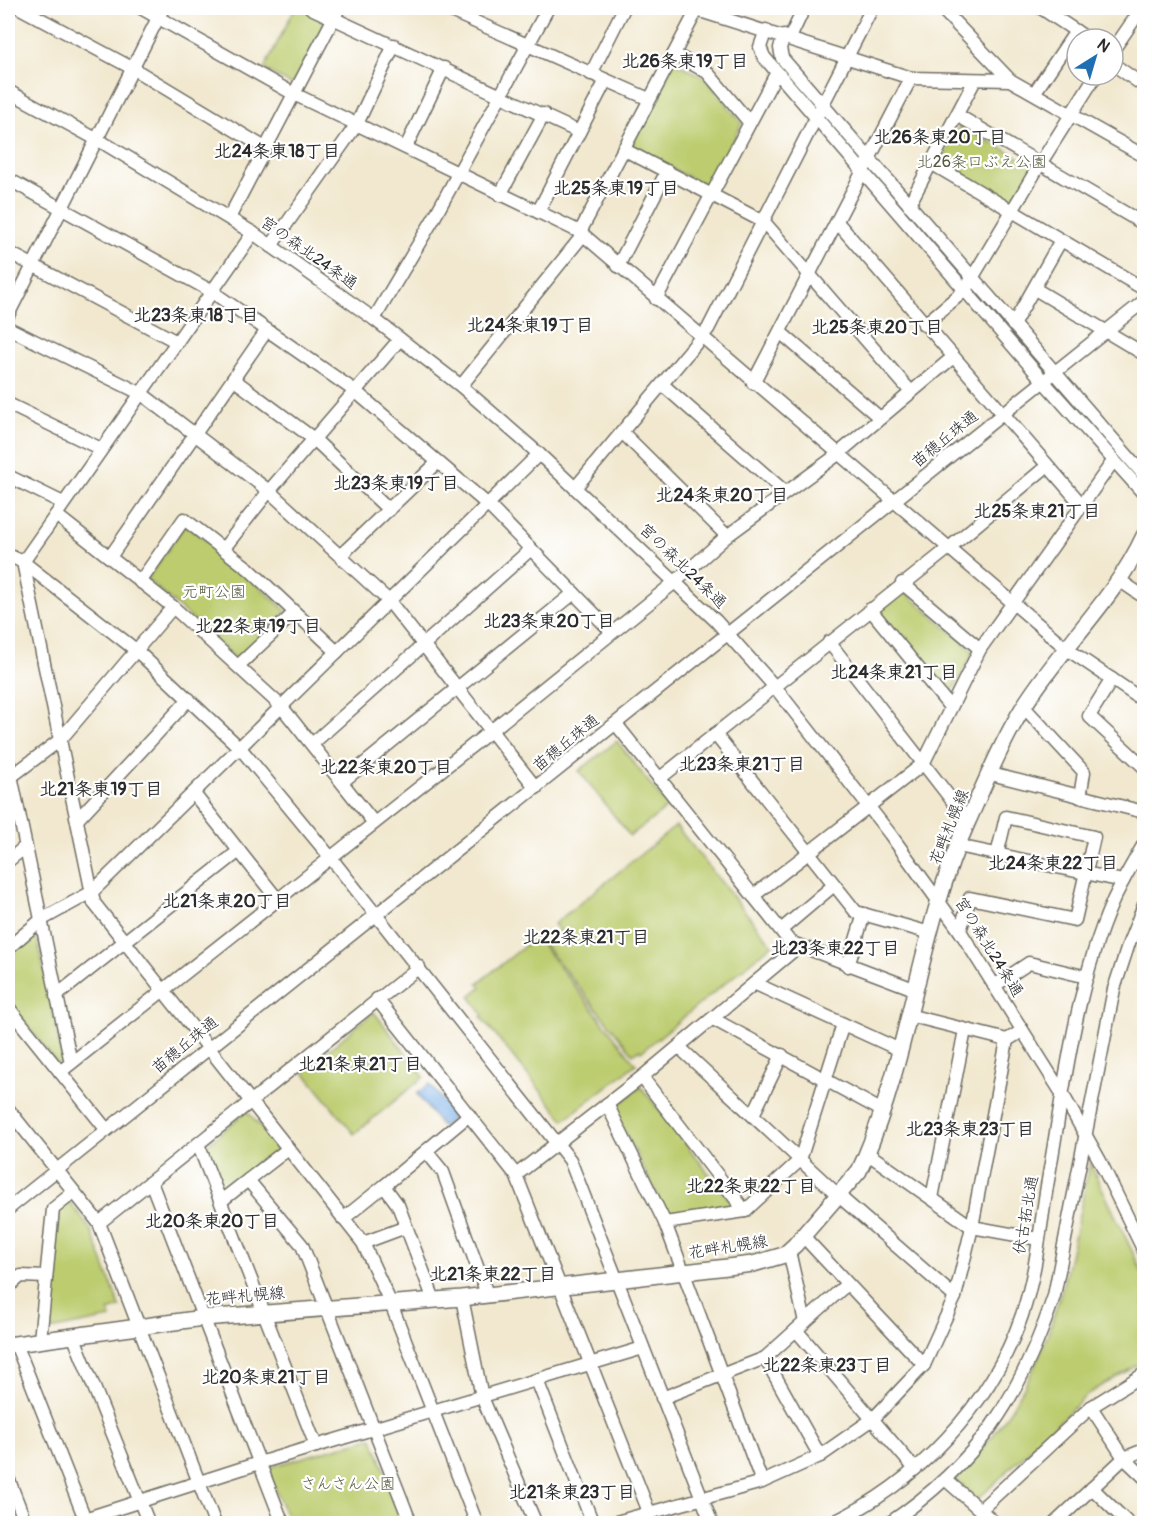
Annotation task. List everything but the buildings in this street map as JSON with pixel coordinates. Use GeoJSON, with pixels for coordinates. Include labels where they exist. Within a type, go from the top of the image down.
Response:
{"type":"FeatureCollection","features":[{"type":"Feature","properties":{"kind":"main road","name":"花畔札幌線"},"geometry":{"type":"LineString","coordinates":[[12,1344],[264,1311],[462,1298],[616,1281],[753,1264],[775,1259],[789,1251],[859,1172],[900,1050],[914,989],[939,900],[958,846],[1024,707],[1131,564],[1144,536]]}},
{"type":"Feature","properties":{"kind":"street"},"geometry":{"type":"LineString","coordinates":[[20,8],[132,68],[265,148]]}},
{"type":"Feature","properties":{"kind":"street"},"geometry":{"type":"LineString","coordinates":[[141,8],[160,12],[294,94],[582,233],[753,383],[1067,649],[1144,701]]}},
{"type":"Feature","properties":{"kind":"street"},"geometry":{"type":"LineString","coordinates":[[311,8],[336,13],[394,45],[579,132]]}},
{"type":"Feature","properties":{"kind":"street"},"geometry":{"type":"LineString","coordinates":[[444,8],[649,99]]}},
{"type":"Feature","properties":{"kind":"street"},"geometry":{"type":"LineString","coordinates":[[374,320],[548,8]]}},
{"type":"Feature","properties":{"kind":"street"},"geometry":{"type":"LineString","coordinates":[[591,74],[624,8]]}},
{"type":"Feature","properties":{"kind":"street"},"geometry":{"type":"LineString","coordinates":[[461,386],[582,233],[623,149],[674,54],[695,8],[728,13],[766,30],[911,78],[1010,80]]}},
{"type":"Feature","properties":{"kind":"street"},"geometry":{"type":"LineString","coordinates":[[804,8],[780,48],[782,58],[1144,475]]}},
{"type":"Feature","properties":{"kind":"street"},"geometry":{"type":"LineString","coordinates":[[575,488],[701,338],[764,222],[872,8]]}},
{"type":"Feature","properties":{"kind":"street"},"geometry":{"type":"LineString","coordinates":[[942,8],[1010,80],[1035,92],[1144,156]]}},
{"type":"Feature","properties":{"kind":"street"},"geometry":{"type":"LineString","coordinates":[[1041,8],[1070,27]]}},
{"type":"Feature","properties":{"kind":"street"},"geometry":{"type":"LineString","coordinates":[[1125,34],[1142,11]]}},
{"type":"Feature","properties":{"kind":"street"},"geometry":{"type":"LineString","coordinates":[[8,315],[160,12]]}},
{"type":"Feature","properties":{"kind":"street"},"geometry":{"type":"LineString","coordinates":[[229,218],[336,13]]}},
{"type":"Feature","properties":{"kind":"street"},"geometry":{"type":"LineString","coordinates":[[766,30],[760,47],[764,57],[1044,382],[1144,494]]}},
{"type":"Feature","properties":{"kind":"street"},"geometry":{"type":"LineString","coordinates":[[271,246],[357,123],[394,45]]}},
{"type":"Feature","properties":{"kind":"street"},"geometry":{"type":"LineString","coordinates":[[1035,92],[1065,47]]}},
{"type":"Feature","properties":{"kind":"street"},"geometry":{"type":"LineString","coordinates":[[674,54],[707,72],[749,122]]}},
{"type":"Feature","properties":{"kind":"street"},"geometry":{"type":"LineString","coordinates":[[406,147],[444,68]]}},
{"type":"Feature","properties":{"kind":"street"},"geometry":{"type":"LineString","coordinates":[[656,299],[777,72]]}},
{"type":"Feature","properties":{"kind":"street"},"geometry":{"type":"LineString","coordinates":[[1125,73],[1144,86]]}},
{"type":"Feature","properties":{"kind":"street"},"geometry":{"type":"LineString","coordinates":[[753,383],[911,78]]}},
{"type":"Feature","properties":{"kind":"street"},"geometry":{"type":"LineString","coordinates":[[909,205],[975,80]]}},
{"type":"Feature","properties":{"kind":"street"},"geometry":{"type":"LineString","coordinates":[[538,212],[606,81]]}},
{"type":"Feature","properties":{"kind":"street"},"geometry":{"type":"LineString","coordinates":[[924,325],[965,290],[1088,87]]}},
{"type":"Feature","properties":{"kind":"street","name":"宮の森北24条通"},"geometry":{"type":"LineString","coordinates":[[8,90],[96,139],[253,233],[400,339],[461,386],[539,454],[729,634],[775,687],[939,900],[960,931],[1063,1095],[1144,1251]]}},
{"type":"Feature","properties":{"kind":"street"},"geometry":{"type":"LineString","coordinates":[[500,195],[544,114]]}},
{"type":"Feature","properties":{"kind":"street"},"geometry":{"type":"LineString","coordinates":[[957,115],[1144,224]]}},
{"type":"Feature","properties":{"kind":"street"},"geometry":{"type":"LineString","coordinates":[[623,149],[764,222],[911,392]]}},
{"type":"Feature","properties":{"kind":"street"},"geometry":{"type":"LineString","coordinates":[[931,163],[1144,289]]}},
{"type":"Feature","properties":{"kind":"street"},"geometry":{"type":"LineString","coordinates":[[618,266],[667,171]]}},
{"type":"Feature","properties":{"kind":"street"},"geometry":{"type":"LineString","coordinates":[[8,180],[211,291],[355,391],[487,504],[612,632]]}},
{"type":"Feature","properties":{"kind":"street"},"geometry":{"type":"LineString","coordinates":[[837,222],[952,358],[1082,505]]}},
{"type":"Feature","properties":{"kind":"street"},"geometry":{"type":"LineString","coordinates":[[253,233],[23,562],[94,903],[363,1243],[391,1304],[477,1524]]}},
{"type":"Feature","properties":{"kind":"street"},"geometry":{"type":"LineString","coordinates":[[1013,325],[1061,240]]}},
{"type":"Feature","properties":{"kind":"street"},"geometry":{"type":"LineString","coordinates":[[8,252],[177,342]]}},
{"type":"Feature","properties":{"kind":"street"},"geometry":{"type":"LineString","coordinates":[[1035,289],[1144,354]]}},
{"type":"Feature","properties":{"kind":"street","name":"苗穂丘珠通"},"geometry":{"type":"LineString","coordinates":[[8,1209],[1144,301]]}},
{"type":"Feature","properties":{"kind":"street"},"geometry":{"type":"LineString","coordinates":[[8,328],[142,394],[269,491],[389,602],[536,788]]}},
{"type":"Feature","properties":{"kind":"street"},"geometry":{"type":"LineString","coordinates":[[110,557],[267,330]]}},
{"type":"Feature","properties":{"kind":"street"},"geometry":{"type":"LineString","coordinates":[[780,332],[880,418]]}},
{"type":"Feature","properties":{"kind":"street"},"geometry":{"type":"LineString","coordinates":[[224,548],[269,491],[400,339]]}},
{"type":"Feature","properties":{"kind":"street"},"geometry":{"type":"LineString","coordinates":[[60,1072],[492,730],[675,582],[727,536],[838,454],[952,358]]}},
{"type":"Feature","properties":{"kind":"street"},"geometry":{"type":"LineString","coordinates":[[233,380],[314,439],[389,510]]}},
{"type":"Feature","properties":{"kind":"street"},"geometry":{"type":"LineString","coordinates":[[663,385],[785,492]]}},
{"type":"Feature","properties":{"kind":"street"},"geometry":{"type":"LineString","coordinates":[[8,404],[101,449]]}},
{"type":"Feature","properties":{"kind":"street"},"geometry":{"type":"LineString","coordinates":[[623,433],[727,536]]}},
{"type":"Feature","properties":{"kind":"street"},"geometry":{"type":"LineString","coordinates":[[8,948],[41,920],[92,892],[241,749],[280,706],[539,454]]}},
{"type":"Feature","properties":{"kind":"street"},"geometry":{"type":"LineString","coordinates":[[753,896],[923,764],[980,649],[1114,460]]}},
{"type":"Feature","properties":{"kind":"street"},"geometry":{"type":"LineString","coordinates":[[340,556],[438,462]]}},
{"type":"Feature","properties":{"kind":"street"},"geometry":{"type":"LineString","coordinates":[[659,779],[902,583],[949,548],[1047,466]]}},
{"type":"Feature","properties":{"kind":"street"},"geometry":{"type":"LineString","coordinates":[[8,476],[63,503]]}},
{"type":"Feature","properties":{"kind":"street"},"geometry":{"type":"LineString","coordinates":[[56,515],[173,607],[280,706],[374,823]]}},
{"type":"Feature","properties":{"kind":"street"},"geometry":{"type":"LineString","coordinates":[[140,582],[184,519],[224,548],[337,652]]}},
{"type":"Feature","properties":{"kind":"street"},"geometry":{"type":"LineString","coordinates":[[312,744],[531,549]]}},
{"type":"Feature","properties":{"kind":"street"},"geometry":{"type":"LineString","coordinates":[[8,555],[23,562],[136,651],[241,749],[419,967],[558,1143],[570,1160],[712,1524]]}},
{"type":"Feature","properties":{"kind":"street"},"geometry":{"type":"LineString","coordinates":[[1119,580],[1144,597]]}},
{"type":"Feature","properties":{"kind":"street"},"geometry":{"type":"LineString","coordinates":[[902,583],[980,649]]}},
{"type":"Feature","properties":{"kind":"street"},"geometry":{"type":"LineString","coordinates":[[342,782],[574,593]]}},
{"type":"Feature","properties":{"kind":"street"},"geometry":{"type":"LineString","coordinates":[[9,777],[60,740],[173,607]]}},
{"type":"Feature","properties":{"kind":"street"},"geometry":{"type":"LineString","coordinates":[[870,609],[950,707]]}},
{"type":"Feature","properties":{"kind":"street"},"geometry":{"type":"LineString","coordinates":[[238,666],[294,613]]}},
{"type":"Feature","properties":{"kind":"street"},"geometry":{"type":"LineString","coordinates":[[829,642],[968,821]]}},
{"type":"Feature","properties":{"kind":"street"},"geometry":{"type":"LineString","coordinates":[[1112,679],[1089,716],[1144,767]]}},
{"type":"Feature","properties":{"kind":"street"},"geometry":{"type":"LineString","coordinates":[[77,820],[189,699]]}},
{"type":"Feature","properties":{"kind":"street"},"geometry":{"type":"LineString","coordinates":[[1024,707],[1084,772],[1080,796]]}},
{"type":"Feature","properties":{"kind":"street"},"geometry":{"type":"LineString","coordinates":[[616,724],[790,942],[848,966],[914,989]]}},
{"type":"Feature","properties":{"kind":"street"},"geometry":{"type":"LineString","coordinates":[[714,734],[856,912],[930,933]]}},
{"type":"Feature","properties":{"kind":"street"},"geometry":{"type":"LineString","coordinates":[[8,761],[9,777],[71,1064]]}},
{"type":"Feature","properties":{"kind":"street"},"geometry":{"type":"LineString","coordinates":[[991,774],[1144,812]]}},
{"type":"Feature","properties":{"kind":"street"},"geometry":{"type":"LineString","coordinates":[[194,794],[279,900]]}},
{"type":"Feature","properties":{"kind":"street"},"geometry":{"type":"LineString","coordinates":[[960,931],[970,898],[1075,920],[1094,837],[1006,817],[997,855]]}},
{"type":"Feature","properties":{"kind":"street","name":"伏古拓北通"},"geometry":{"type":"LineString","coordinates":[[830,1524],[885,1492],[915,1469],[972,1408],[1008,1349],[1030,1287],[1063,1095],[1087,977],[1111,906],[1144,844]]}},
{"type":"Feature","properties":{"kind":"street"},"geometry":{"type":"LineString","coordinates":[[958,846],[1123,881]]}},
{"type":"Feature","properties":{"kind":"street"},"geometry":{"type":"LineString","coordinates":[[8,861],[25,847]]}},
{"type":"Feature","properties":{"kind":"street"},"geometry":{"type":"LineString","coordinates":[[56,996],[239,850]]}},
{"type":"Feature","properties":{"kind":"street"},"geometry":{"type":"LineString","coordinates":[[781,930],[834,885]]}},
{"type":"Feature","properties":{"kind":"street"},"geometry":{"type":"LineString","coordinates":[[888,1524],[945,1479],[976,1446],[1001,1413],[1023,1377],[1040,1337],[1054,1296],[1114,989],[1144,905]]}},
{"type":"Feature","properties":{"kind":"street"},"geometry":{"type":"LineString","coordinates":[[848,966],[864,914]]}},
{"type":"Feature","properties":{"kind":"street"},"geometry":{"type":"LineString","coordinates":[[516,1175],[642,1077],[799,946]]}},
{"type":"Feature","properties":{"kind":"street"},"geometry":{"type":"LineString","coordinates":[[994,986],[1029,963],[1087,977]]}},
{"type":"Feature","properties":{"kind":"street"},"geometry":{"type":"LineString","coordinates":[[99,1223],[419,967]]}},
{"type":"Feature","properties":{"kind":"street"},"geometry":{"type":"LineString","coordinates":[[756,984],[900,1050]]}},
{"type":"Feature","properties":{"kind":"street"},"geometry":{"type":"LineString","coordinates":[[377,999],[516,1175],[558,1287],[649,1512]]}},
{"type":"Feature","properties":{"kind":"street"},"geometry":{"type":"LineString","coordinates":[[8,1008],[106,1129]]}},
{"type":"Feature","properties":{"kind":"street"},"geometry":{"type":"LineString","coordinates":[[908,1016],[1007,1040],[1022,1031]]}},
{"type":"Feature","properties":{"kind":"street"},"geometry":{"type":"LineString","coordinates":[[713,1019],[881,1110]]}},
{"type":"Feature","properties":{"kind":"street"},"geometry":{"type":"LineString","coordinates":[[665,1223],[745,1211],[800,1160],[843,1023]]}},
{"type":"Feature","properties":{"kind":"street"},"geometry":{"type":"LineString","coordinates":[[932,1198],[965,1030]]}},
{"type":"Feature","properties":{"kind":"street"},"geometry":{"type":"LineString","coordinates":[[609,1524],[762,1482],[820,1456],[873,1419],[924,1365],[955,1297],[972,1227],[1007,1040]]}},
{"type":"Feature","properties":{"kind":"street"},"geometry":{"type":"LineString","coordinates":[[679,1047],[839,1196],[955,1297]]}},
{"type":"Feature","properties":{"kind":"street"},"geometry":{"type":"LineString","coordinates":[[753,1115],[782,1055]]}},
{"type":"Feature","properties":{"kind":"street"},"geometry":{"type":"LineString","coordinates":[[642,1077],[745,1211]]}},
{"type":"Feature","properties":{"kind":"street"},"geometry":{"type":"LineString","coordinates":[[607,1104],[665,1223],[762,1482]]}},
{"type":"Feature","properties":{"kind":"street"},"geometry":{"type":"LineString","coordinates":[[8,1109],[99,1223],[215,1524]]}},
{"type":"Feature","properties":{"kind":"street"},"geometry":{"type":"LineString","coordinates":[[343,1219],[469,1115]]}},
{"type":"Feature","properties":{"kind":"street"},"geometry":{"type":"LineString","coordinates":[[198,1144],[316,1446]]}},
{"type":"Feature","properties":{"kind":"street"},"geometry":{"type":"LineString","coordinates":[[221,1201],[288,1149]]}},
{"type":"Feature","properties":{"kind":"street"},"geometry":{"type":"LineString","coordinates":[[426,1151],[443,1172],[488,1294]]}},
{"type":"Feature","properties":{"kind":"street"},"geometry":{"type":"LineString","coordinates":[[867,1153],[972,1227],[1038,1239]]}},
{"type":"Feature","properties":{"kind":"street"},"geometry":{"type":"LineString","coordinates":[[248,1180],[302,1245],[411,1524]]}},
{"type":"Feature","properties":{"kind":"street"},"geometry":{"type":"LineString","coordinates":[[151,1182],[283,1524]]}},
{"type":"Feature","properties":{"kind":"street"},"geometry":{"type":"LineString","coordinates":[[384,1186],[398,1205],[434,1300]]}},
{"type":"Feature","properties":{"kind":"street"},"geometry":{"type":"LineString","coordinates":[[40,1340],[52,1209],[74,1192]]}},
{"type":"Feature","properties":{"kind":"street"},"geometry":{"type":"LineString","coordinates":[[363,1243],[406,1227]]}},
{"type":"Feature","properties":{"kind":"street"},"geometry":{"type":"LineString","coordinates":[[803,1236],[846,1285],[924,1365]]}},
{"type":"Feature","properties":{"kind":"street"},"geometry":{"type":"LineString","coordinates":[[789,1251],[800,1326],[915,1469]]}},
{"type":"Feature","properties":{"kind":"street"},"geometry":{"type":"LineString","coordinates":[[8,1287],[21,1276],[46,1277]]}},
{"type":"Feature","properties":{"kind":"street"},"geometry":{"type":"LineString","coordinates":[[662,1398],[765,1358],[846,1285]]}},
{"type":"Feature","properties":{"kind":"street"},"geometry":{"type":"LineString","coordinates":[[462,1298],[482,1397],[536,1524]]}},
{"type":"Feature","properties":{"kind":"street"},"geometry":{"type":"LineString","coordinates":[[74,1335],[149,1524]]}},
{"type":"Feature","properties":{"kind":"street"},"geometry":{"type":"LineString","coordinates":[[12,1344],[86,1520]]}},
{"type":"Feature","properties":{"kind":"street"},"geometry":{"type":"LineString","coordinates":[[69,1524],[199,1481],[642,1348]]}},
{"type":"Feature","properties":{"kind":"street"},"geometry":{"type":"LineString","coordinates":[[765,1358],[820,1456]]}},
{"type":"Feature","properties":{"kind":"street"},"geometry":{"type":"LineString","coordinates":[[980,1510],[1091,1407],[1144,1374]]}},
{"type":"Feature","properties":{"kind":"street"},"geometry":{"type":"LineString","coordinates":[[537,1380],[593,1524]]}},
{"type":"Feature","properties":{"kind":"street"},"geometry":{"type":"LineString","coordinates":[[1091,1407],[1124,1458],[1144,1477]]}},
{"type":"Feature","properties":{"kind":"street"},"geometry":{"type":"LineString","coordinates":[[1059,1522],[1124,1458],[1144,1450]]}},
{"type":"Feature","properties":{"kind":"street"},"geometry":{"type":"LineString","coordinates":[[8,1478],[26,1524]]}},
{"type":"Feature","properties":{"kind":"street"},"geometry":{"type":"LineString","coordinates":[[945,1479],[996,1524]]}},
{"type":"Feature","properties":{"kind":"street"},"geometry":{"type":"LineString","coordinates":[[1092,1488],[1129,1524]]}},
{"type":"Feature","properties":{"kind":"green space"},"geometry":{"type":"Polygon","coordinates":[[[295,8],[312,12],[325,23],[294,83],[290,84],[264,69],[295,8]]]}},
{"type":"Feature","properties":{"kind":"green space"},"geometry":{"type":"Polygon","coordinates":[[[677,63],[704,77],[742,123],[710,186],[707,187],[631,145],[673,64],[677,63]]]}},
{"type":"Feature","properties":{"kind":"green space","name":"北26条口ぶえ公園"},"geometry":{"type":"Polygon","coordinates":[[[960,125],[1033,167],[1012,204],[941,162],[960,125]]]}},
{"type":"Feature","properties":{"kind":"green space","name":"元町公園"},"geometry":{"type":"Polygon","coordinates":[[[185,525],[219,549],[286,611],[238,660],[147,579],[185,525]]]}},
{"type":"Feature","properties":{"kind":"green space"},"geometry":{"type":"Polygon","coordinates":[[[901,593],[906,593],[972,650],[973,653],[950,696],[945,697],[880,614],[880,608],[901,593]]]}},
{"type":"Feature","properties":{"kind":"green space"},"geometry":{"type":"Polygon","coordinates":[[[617,741],[668,807],[630,836],[579,771],[617,741]]]}},
{"type":"Feature","properties":{"kind":"green space"},"geometry":{"type":"Polygon","coordinates":[[[676,826],[772,945],[641,1052],[639,1050],[633,1054],[543,943],[559,930],[554,924],[676,826]]]}},
{"type":"Feature","properties":{"kind":"green space"},"geometry":{"type":"Polygon","coordinates":[[[36,933],[63,1062],[59,1066],[8,1001],[8,955],[36,933]]]}},
{"type":"Feature","properties":{"kind":"green space"},"geometry":{"type":"Polygon","coordinates":[[[536,937],[636,1064],[564,1120],[481,1017],[483,1015],[470,996],[481,987],[478,983],[536,937]]]}},
{"type":"Feature","properties":{"kind":"green space"},"geometry":{"type":"Polygon","coordinates":[[[374,1012],[424,1077],[354,1134],[303,1071],[374,1012]]]}},
{"type":"Feature","properties":{"kind":"green space"},"geometry":{"type":"Polygon","coordinates":[[[641,1087],[732,1203],[730,1208],[670,1216],[667,1214],[614,1111],[614,1108],[641,1087]]]}},
{"type":"Feature","properties":{"kind":"green space"},"geometry":{"type":"Polygon","coordinates":[[[247,1111],[278,1147],[277,1151],[226,1191],[221,1189],[205,1146],[247,1111]]]}},
{"type":"Feature","properties":{"kind":"green space"},"geometry":{"type":"Polygon","coordinates":[[[1090,1163],[1144,1276],[1144,1361],[1088,1394],[977,1500],[956,1479],[988,1442],[1014,1406],[1049,1332],[1071,1253],[1090,1163]]]}},
{"type":"Feature","properties":{"kind":"green space"},"geometry":{"type":"Polygon","coordinates":[[[69,1201],[91,1230],[120,1307],[109,1311],[111,1318],[50,1330],[55,1212],[69,1201]]]}},
{"type":"Feature","properties":{"kind":"green space","name":"さんさん公園"},"geometry":{"type":"Polygon","coordinates":[[[373,1439],[405,1523],[289,1523],[268,1471],[270,1467],[373,1439]]]}},
{"type":"Feature","properties":{"kind":"water"},"geometry":{"type":"Polygon","coordinates":[[[429,1084],[456,1116],[442,1127],[417,1094],[429,1084]]]}},
{"type":"Feature","properties":{"kind":"district","name":"北26条東19丁目"},"geometry":{"type":"Point","coordinates":[685,61]}},
{"type":"Feature","properties":{"kind":"district","name":"北26条東20丁目"},"geometry":{"type":"Point","coordinates":[940,137]}},
{"type":"Feature","properties":{"kind":"district","name":"北24条東18丁目"},"geometry":{"type":"Point","coordinates":[277,151]}},
{"type":"Feature","properties":{"kind":"district","name":"北25条東19丁目"},"geometry":{"type":"Point","coordinates":[616,188]}},
{"type":"Feature","properties":{"kind":"district","name":"北23条東18丁目"},"geometry":{"type":"Point","coordinates":[196,315]}},
{"type":"Feature","properties":{"kind":"district","name":"北24条東19丁目"},"geometry":{"type":"Point","coordinates":[530,325]}},
{"type":"Feature","properties":{"kind":"district","name":"北25条東20丁目"},"geometry":{"type":"Point","coordinates":[877,327]}},
{"type":"Feature","properties":{"kind":"district","name":"北23条東19丁目"},"geometry":{"type":"Point","coordinates":[396,483]}},
{"type":"Feature","properties":{"kind":"district","name":"北24条東20丁目"},"geometry":{"type":"Point","coordinates":[722,495]}},
{"type":"Feature","properties":{"kind":"district","name":"北25条東21丁目"},"geometry":{"type":"Point","coordinates":[1037,511]}},
{"type":"Feature","properties":{"kind":"district","name":"北23条東20丁目"},"geometry":{"type":"Point","coordinates":[549,621]}},
{"type":"Feature","properties":{"kind":"district","name":"北22条東19丁目"},"geometry":{"type":"Point","coordinates":[258,626]}},
{"type":"Feature","properties":{"kind":"district","name":"北24条東21丁目"},"geometry":{"type":"Point","coordinates":[894,672]}},
{"type":"Feature","properties":{"kind":"district","name":"北23条東21丁目"},"geometry":{"type":"Point","coordinates":[742,764]}},
{"type":"Feature","properties":{"kind":"district","name":"北22条東20丁目"},"geometry":{"type":"Point","coordinates":[386,767]}},
{"type":"Feature","properties":{"kind":"district","name":"北21条東19丁目"},"geometry":{"type":"Point","coordinates":[101,789]}},
{"type":"Feature","properties":{"kind":"district","name":"北24条東22丁目"},"geometry":{"type":"Point","coordinates":[1053,863]}},
{"type":"Feature","properties":{"kind":"district","name":"北21条東20丁目"},"geometry":{"type":"Point","coordinates":[227,901]}},
{"type":"Feature","properties":{"kind":"district","name":"北22条東21丁目"},"geometry":{"type":"Point","coordinates":[586,937]}},
{"type":"Feature","properties":{"kind":"district","name":"北23条東22丁目"},"geometry":{"type":"Point","coordinates":[835,948]}},
{"type":"Feature","properties":{"kind":"district","name":"北21条東21丁目"},"geometry":{"type":"Point","coordinates":[360,1064]}},
{"type":"Feature","properties":{"kind":"district","name":"北23条東23丁目"},"geometry":{"type":"Point","coordinates":[970,1129]}},
{"type":"Feature","properties":{"kind":"district","name":"北22条東22丁目"},"geometry":{"type":"Point","coordinates":[751,1186]}},
{"type":"Feature","properties":{"kind":"district","name":"北20条東20丁目"},"geometry":{"type":"Point","coordinates":[212,1221]}},
{"type":"Feature","properties":{"kind":"district","name":"北21条東22丁目"},"geometry":{"type":"Point","coordinates":[493,1274]}},
{"type":"Feature","properties":{"kind":"district","name":"北22条東23丁目"},"geometry":{"type":"Point","coordinates":[827,1365]}},
{"type":"Feature","properties":{"kind":"district","name":"北20条東21丁目"},"geometry":{"type":"Point","coordinates":[266,1377]}},
{"type":"Feature","properties":{"kind":"district","name":"北21条東23丁目"},"geometry":{"type":"Point","coordinates":[572,1492]}}]}
